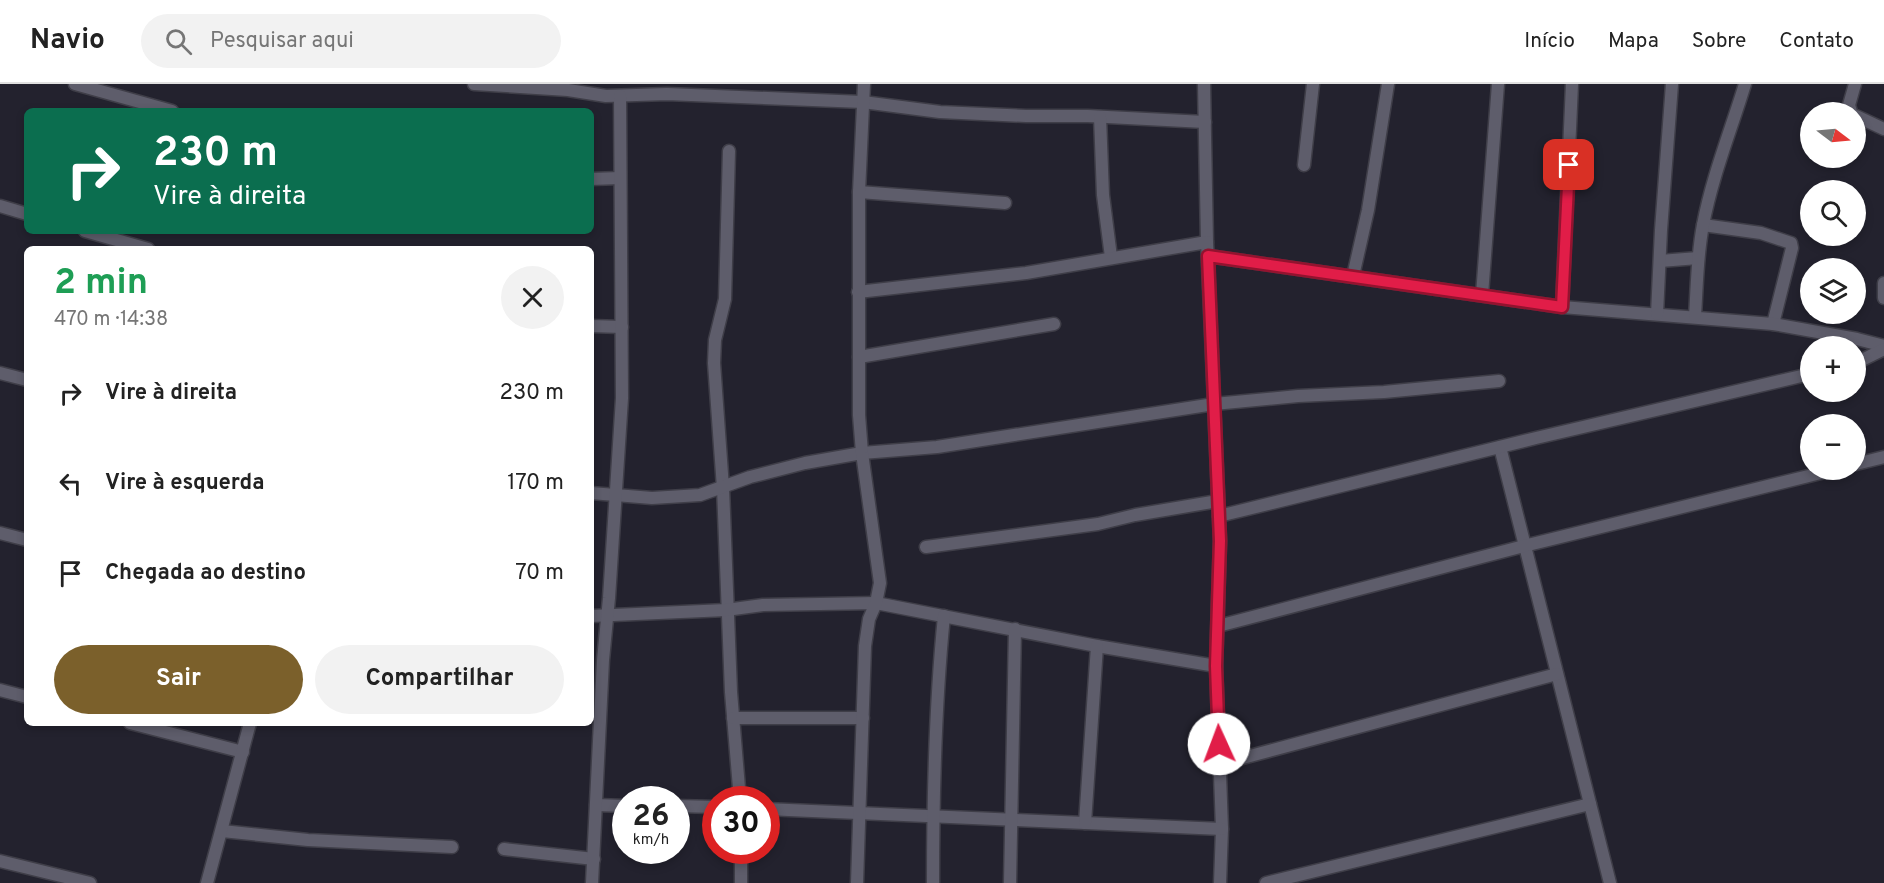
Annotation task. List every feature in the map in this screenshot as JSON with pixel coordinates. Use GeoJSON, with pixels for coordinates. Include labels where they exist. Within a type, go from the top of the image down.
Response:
{"type":"FeatureCollection","features":[{"type":"Feature","properties":{"kind":"street"},"geometry":{"type":"LineString","coordinates":[[75,84],[161,108]]}},
{"type":"Feature","properties":{"kind":"street"},"geometry":{"type":"LineString","coordinates":[[474,84],[569,87],[606,96],[717,90],[863,102],[940,112],[1205,122]]}},
{"type":"Feature","properties":{"kind":"street"},"geometry":{"type":"LineString","coordinates":[[857,883],[867,631],[876,603],[880,575],[862,453],[858,292],[859,192],[864,84]]}},
{"type":"Feature","properties":{"kind":"street"},"geometry":{"type":"LineString","coordinates":[[1203,84],[1207,242],[1219,516],[1216,666],[1222,829],[1220,883]]}},
{"type":"Feature","properties":{"kind":"street"},"geometry":{"type":"LineString","coordinates":[[1304,165],[1313,84]]}},
{"type":"Feature","properties":{"kind":"street"},"geometry":{"type":"LineString","coordinates":[[1353,276],[1368,210],[1388,84]]}},
{"type":"Feature","properties":{"kind":"street"},"geometry":{"type":"LineString","coordinates":[[1482,295],[1498,84]]}},
{"type":"Feature","properties":{"kind":"street"},"geometry":{"type":"LineString","coordinates":[[1562,307],[1572,84]]}},
{"type":"Feature","properties":{"kind":"street"},"geometry":{"type":"LineString","coordinates":[[1657,314],[1672,84]]}},
{"type":"Feature","properties":{"kind":"street"},"geometry":{"type":"LineString","coordinates":[[1695,316],[1698,258],[1703,225],[1712,187],[1745,84]]}},
{"type":"Feature","properties":{"kind":"street"},"geometry":{"type":"LineString","coordinates":[[1850,102],[1855,84]]}},
{"type":"Feature","properties":{"kind":"street"},"geometry":{"type":"LineString","coordinates":[[592,883],[603,660],[622,398],[620,96]]}},
{"type":"Feature","properties":{"kind":"street"},"geometry":{"type":"LineString","coordinates":[[1100,117],[1101,176],[1111,257]]}},
{"type":"Feature","properties":{"kind":"street"},"geometry":{"type":"LineString","coordinates":[[1866,121],[1884,129]]}},
{"type":"Feature","properties":{"kind":"street"},"geometry":{"type":"LineString","coordinates":[[729,151],[725,299],[715,340],[714,363],[723,488],[726,610],[739,786]]}},
{"type":"Feature","properties":{"kind":"street"},"geometry":{"type":"LineString","coordinates":[[594,179],[620,178]]}},
{"type":"Feature","properties":{"kind":"street"},"geometry":{"type":"LineString","coordinates":[[859,192],[1005,203]]}},
{"type":"Feature","properties":{"kind":"street"},"geometry":{"type":"LineString","coordinates":[[0,206],[24,213]]}},
{"type":"Feature","properties":{"kind":"street"},"geometry":{"type":"LineString","coordinates":[[1703,225],[1761,233],[1791,243],[1792,248],[1773,324]]}},
{"type":"Feature","properties":{"kind":"street"},"geometry":{"type":"LineString","coordinates":[[95,234],[137,246]]}},
{"type":"Feature","properties":{"kind":"street"},"geometry":{"type":"LineString","coordinates":[[858,292],[1026,273],[1207,242]]}},
{"type":"Feature","properties":{"kind":"street"},"geometry":{"type":"LineString","coordinates":[[1208,256],[1562,307],[1773,324],[1857,339],[1884,347]]}},
{"type":"Feature","properties":{"kind":"street"},"geometry":{"type":"LineString","coordinates":[[1660,261],[1698,258]]}},
{"type":"Feature","properties":{"kind":"street"},"geometry":{"type":"LineString","coordinates":[[1884,283],[1884,298]]}},
{"type":"Feature","properties":{"kind":"street"},"geometry":{"type":"LineString","coordinates":[[859,357],[1054,324]]}},
{"type":"Feature","properties":{"kind":"street"},"geometry":{"type":"LineString","coordinates":[[594,326],[622,327]]}},
{"type":"Feature","properties":{"kind":"street"},"geometry":{"type":"LineString","coordinates":[[1866,357],[1884,347]]}},
{"type":"Feature","properties":{"kind":"street"},"geometry":{"type":"LineString","coordinates":[[0,373],[24,379]]}},
{"type":"Feature","properties":{"kind":"street"},"geometry":{"type":"LineString","coordinates":[[1219,516],[1800,376]]}},
{"type":"Feature","properties":{"kind":"street"},"geometry":{"type":"LineString","coordinates":[[594,493],[652,498],[700,495],[750,477],[805,463],[862,453],[937,447],[1214,404],[1499,381]]}},
{"type":"Feature","properties":{"kind":"street"},"geometry":{"type":"LineString","coordinates":[[1500,447],[1610,883]]}},
{"type":"Feature","properties":{"kind":"street"},"geometry":{"type":"LineString","coordinates":[[1866,462],[1884,457]]}},
{"type":"Feature","properties":{"kind":"street"},"geometry":{"type":"LineString","coordinates":[[1218,626],[1524,546],[1800,478]]}},
{"type":"Feature","properties":{"kind":"street"},"geometry":{"type":"LineString","coordinates":[[926,547],[1098,524],[1135,515],[1218,501]]}},
{"type":"Feature","properties":{"kind":"street"},"geometry":{"type":"LineString","coordinates":[[0,533],[24,539]]}},
{"type":"Feature","properties":{"kind":"street"},"geometry":{"type":"LineString","coordinates":[[594,616],[726,610],[763,605],[876,603],[1097,646],[1216,666]]}},
{"type":"Feature","properties":{"kind":"street"},"geometry":{"type":"LineString","coordinates":[[933,883],[937,689],[944,616]]}},
{"type":"Feature","properties":{"kind":"street"},"geometry":{"type":"LineString","coordinates":[[1010,883],[1015,629]]}},
{"type":"Feature","properties":{"kind":"street"},"geometry":{"type":"LineString","coordinates":[[1085,823],[1097,646]]}},
{"type":"Feature","properties":{"kind":"street"},"geometry":{"type":"LineString","coordinates":[[1220,764],[1557,674]]}},
{"type":"Feature","properties":{"kind":"street"},"geometry":{"type":"LineString","coordinates":[[0,690],[24,696]]}},
{"type":"Feature","properties":{"kind":"street"},"geometry":{"type":"LineString","coordinates":[[733,718],[862,718]]}},
{"type":"Feature","properties":{"kind":"street"},"geometry":{"type":"LineString","coordinates":[[142,726],[243,752]]}},
{"type":"Feature","properties":{"kind":"street"},"geometry":{"type":"LineString","coordinates":[[207,883],[249,726]]}},
{"type":"Feature","properties":{"kind":"street"},"geometry":{"type":"LineString","coordinates":[[1266,883],[1590,804]]}},
{"type":"Feature","properties":{"kind":"street"},"geometry":{"type":"LineString","coordinates":[[596,805],[612,806]]}},
{"type":"Feature","properties":{"kind":"street"},"geometry":{"type":"LineString","coordinates":[[780,809],[1222,829]]}},
{"type":"Feature","properties":{"kind":"street"},"geometry":{"type":"LineString","coordinates":[[222,831],[308,840],[452,847]]}},
{"type":"Feature","properties":{"kind":"street"},"geometry":{"type":"LineString","coordinates":[[504,849],[594,859]]}},
{"type":"Feature","properties":{"kind":"street"},"geometry":{"type":"LineString","coordinates":[[0,861],[90,883]]}},
{"type":"Feature","properties":{"kind":"street"},"geometry":{"type":"LineString","coordinates":[[741,864],[741,883]]}},
{"type":"Feature","properties":{"kind":"route"},"geometry":{"type":"LineString","coordinates":[[1219,744],[1216,666],[1220,541],[1208,256],[1562,307],[1569,165]]}}]}
